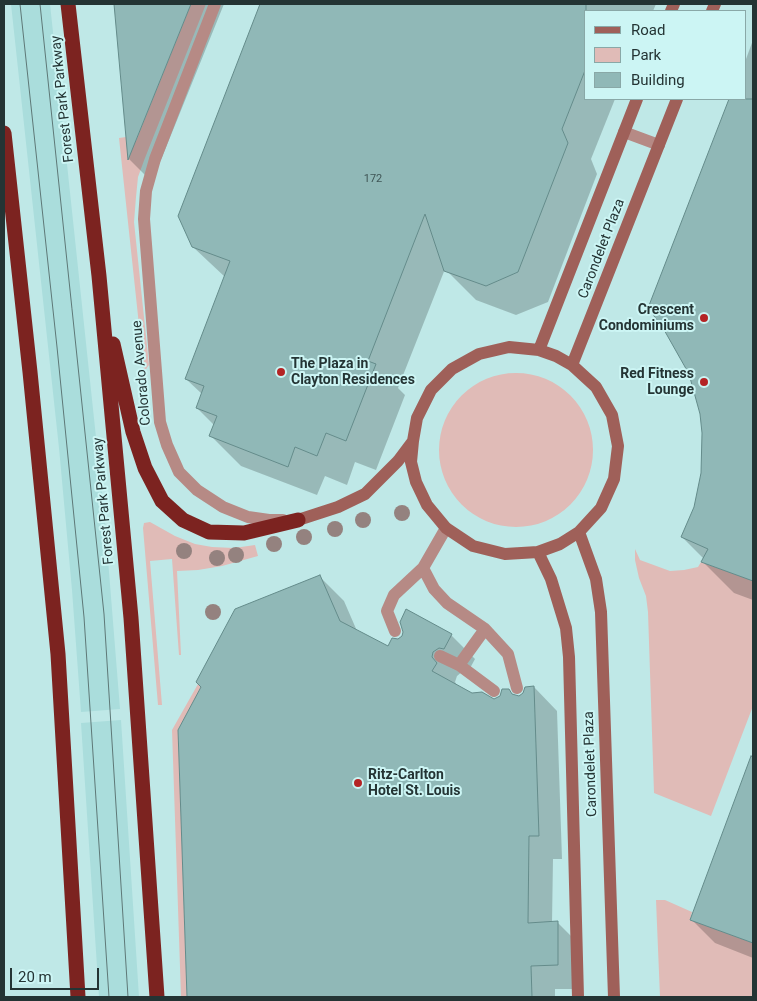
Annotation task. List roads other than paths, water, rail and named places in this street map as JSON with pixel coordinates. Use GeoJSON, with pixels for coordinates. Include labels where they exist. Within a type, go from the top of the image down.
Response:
{"type":"FeatureCollection","features":[{"type":"Feature","properties":{"kind":"highway","name":"Forest Park Parkway"},"geometry":{"type":"LineString","coordinates":[[68,4],[99,276],[130,618],[158,997]]}},
{"type":"Feature","properties":{"kind":"highway"},"geometry":{"type":"LineString","coordinates":[[4,133],[58,654],[78,997]]}},
{"type":"Feature","properties":{"kind":"highway"},"geometry":{"type":"LineString","coordinates":[[99,276],[133,432],[145,468],[162,501],[183,520],[209,532],[244,533],[298,520]]}},
{"type":"Feature","properties":{"kind":"street","name":"Colorado Avenue"},"geometry":{"type":"LineString","coordinates":[[215,4],[155,159],[146,191],[144,219],[160,422],[167,445],[179,472],[197,490],[223,507],[248,517],[269,520],[298,520],[338,507],[365,494],[398,461],[413,441]]}},
{"type":"Feature","properties":{"kind":"street","name":"Carondelet Plaza"},"geometry":{"type":"LineString","coordinates":[[539,350],[637,100]]}},
{"type":"Feature","properties":{"kind":"street","name":"Carondelet Plaza"},"geometry":{"type":"LineString","coordinates":[[572,365],[677,100]]}},
{"type":"Feature","properties":{"kind":"street"},"geometry":{"type":"LineString","coordinates":[[624,132],[659,144]]}},
{"type":"Feature","properties":{"kind":"street"},"geometry":{"type":"LineString","coordinates":[[509,348],[539,350],[556,356],[572,365],[596,386],[612,415],[618,446],[614,479],[601,508],[579,532],[560,544],[538,552],[505,554],[473,546],[446,528],[427,506],[416,482],[411,462],[413,441],[417,418],[431,390],[452,369],[479,354],[509,348]]}},
{"type":"Feature","properties":{"kind":"street"},"geometry":{"type":"LineString","coordinates":[[395,631],[387,612],[394,595],[423,568],[446,528]]}},
{"type":"Feature","properties":{"kind":"street","name":"Carondelet Plaza"},"geometry":{"type":"LineString","coordinates":[[579,532],[596,579],[601,612],[614,997]]}},
{"type":"Feature","properties":{"kind":"street","name":"Carondelet Plaza"},"geometry":{"type":"LineString","coordinates":[[538,552],[554,587],[566,628],[568,648],[578,997]]}},
{"type":"Feature","properties":{"kind":"street"},"geometry":{"type":"LineString","coordinates":[[423,568],[434,589],[447,604],[485,629],[508,654],[517,688]]}},
{"type":"Feature","properties":{"kind":"street"},"geometry":{"type":"LineString","coordinates":[[459,665],[485,629]]}},
{"type":"Feature","properties":{"kind":"street"},"geometry":{"type":"LineString","coordinates":[[440,656],[459,665],[494,690]]}},
{"type":"Feature","properties":{"kind":"tram line"},"geometry":{"type":"LineString","coordinates":[[20,4],[84,617],[109,997]]}},
{"type":"Feature","properties":{"kind":"tram line"},"geometry":{"type":"LineString","coordinates":[[40,4],[104,614],[128,997]]}},
{"type":"Feature","properties":{"kind":"place","name":"Crescent Condominiums"},"geometry":{"type":"Point","coordinates":[704,318]}},
{"type":"Feature","properties":{"kind":"place","name":"The Plaza in Clayton Residences"},"geometry":{"type":"Point","coordinates":[281,372]}},
{"type":"Feature","properties":{"kind":"place","name":"Red Fitness Lounge"},"geometry":{"type":"Point","coordinates":[704,382]}},
{"type":"Feature","properties":{"kind":"place","name":"Ritz-Carlton Hotel St. Louis"},"geometry":{"type":"Point","coordinates":[358,783]}}]}
